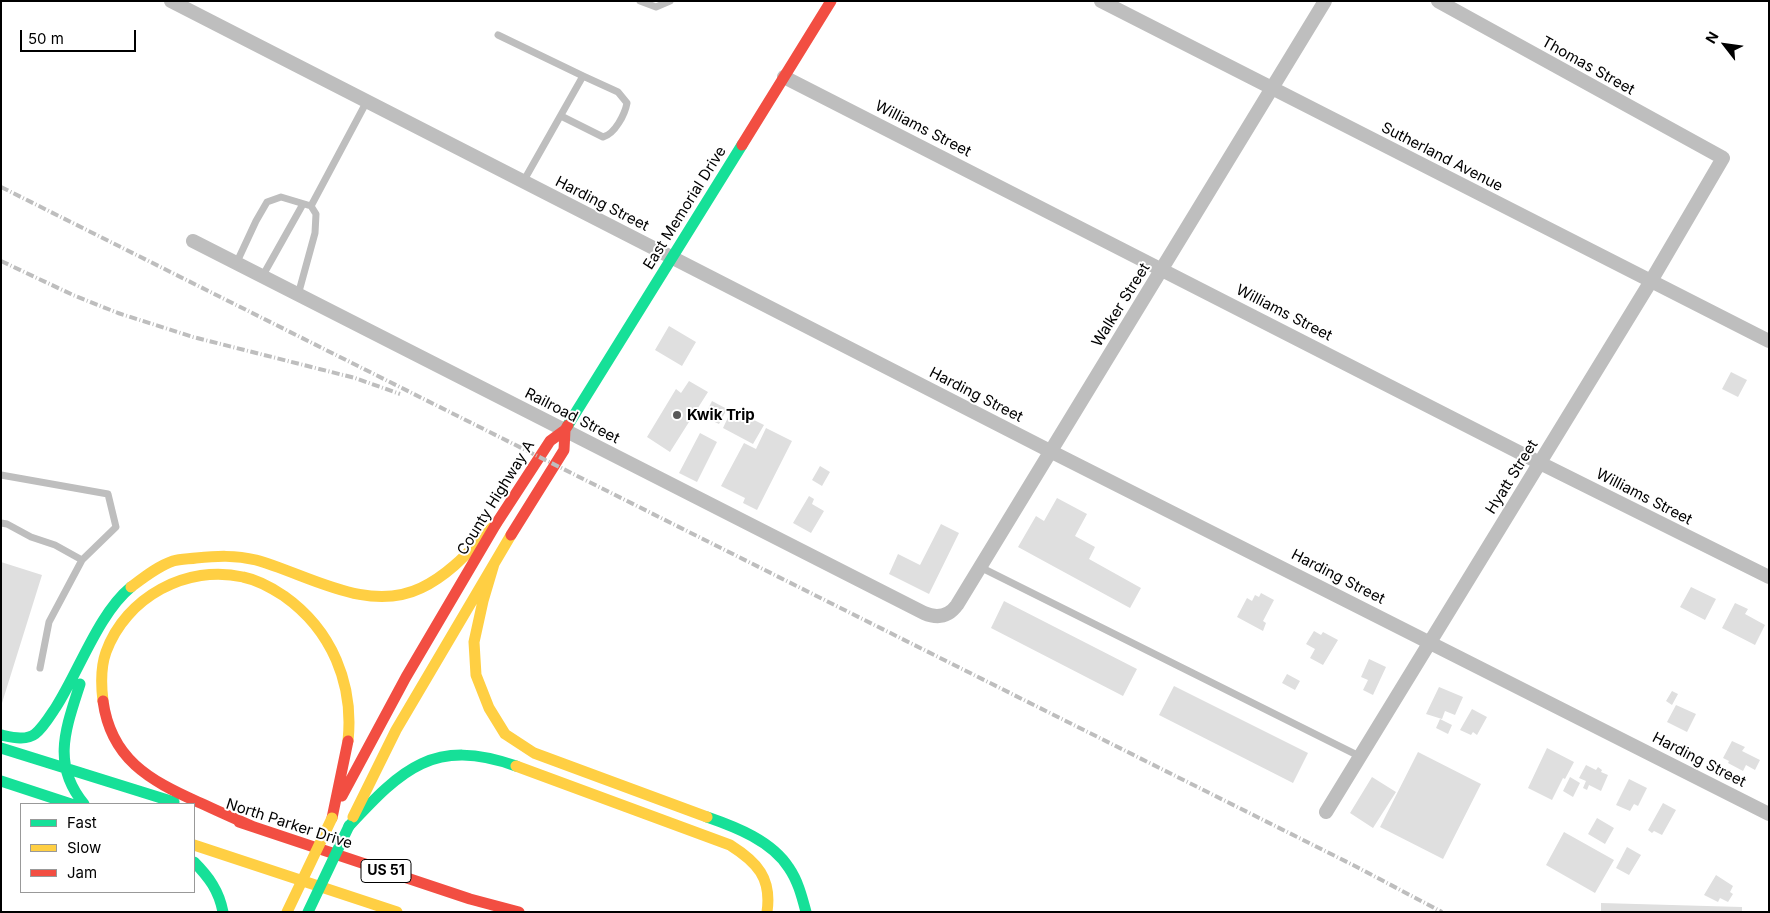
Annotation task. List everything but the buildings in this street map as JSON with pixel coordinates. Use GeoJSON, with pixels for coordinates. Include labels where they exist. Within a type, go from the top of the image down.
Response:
{"type":"FeatureCollection","features":[{"type":"Feature","properties":{"kind":"main road","name":"East Memorial Drive"},"geometry":{"type":"LineString","coordinates":[[565,430],[831,1]]}},
{"type":"Feature","properties":{"kind":"main road","name":"County Highway A"},"geometry":{"type":"LineString","coordinates":[[287,912],[356,768],[406,677],[496,524],[550,441],[565,430]]}},
{"type":"Feature","properties":{"kind":"main road"},"geometry":{"type":"LineString","coordinates":[[308,912],[396,730],[564,450],[565,430]]}},
{"type":"Feature","properties":{"kind":"main road"},"geometry":{"type":"LineString","coordinates":[[1,735],[19,738],[34,735],[50,716],[64,694],[109,610],[125,592],[144,577],[173,561],[227,555],[256,560],[339,590],[360,594],[399,595],[420,589],[441,577],[459,562],[496,524]]}},
{"type":"Feature","properties":{"kind":"main road"},"geometry":{"type":"LineString","coordinates":[[494,564],[474,642],[476,675],[489,708],[505,734],[534,753],[730,825],[757,839],[777,852],[790,868],[801,893],[806,912]]}},
{"type":"Feature","properties":{"kind":"main road"},"geometry":{"type":"LineString","coordinates":[[254,827],[161,785],[141,771],[115,740],[107,723],[102,696],[102,672],[106,652],[116,631],[129,613],[144,599],[162,587],[181,580],[221,574],[243,578],[263,585],[300,608],[326,638],[345,678],[350,718],[348,740],[332,818]]}},
{"type":"Feature","properties":{"kind":"main road"},"geometry":{"type":"LineString","coordinates":[[83,803],[72,788],[65,769],[65,746],[70,716],[93,640]]}},
{"type":"Feature","properties":{"kind":"main road"},"geometry":{"type":"LineString","coordinates":[[1,748],[178,803]]}},
{"type":"Feature","properties":{"kind":"main road"},"geometry":{"type":"LineString","coordinates":[[349,826],[388,785],[426,761],[452,754],[480,755],[493,758],[730,845],[746,854],[762,872],[767,884],[767,912]]}},
{"type":"Feature","properties":{"kind":"main road"},"geometry":{"type":"LineString","coordinates":[[1,781],[68,803]]}},
{"type":"Feature","properties":{"kind":"main road","name":"North Parker Drive"},"geometry":{"type":"LineString","coordinates":[[195,808],[470,899],[519,912]]}},
{"type":"Feature","properties":{"kind":"main road","name":"US 51"},"geometry":{"type":"LineString","coordinates":[[195,845],[397,912]]}},
{"type":"Feature","properties":{"kind":"main road"},"geometry":{"type":"LineString","coordinates":[[195,863],[210,876],[221,898],[222,912]]}},
{"type":"Feature","properties":{"kind":"street","name":"Harding Street"},"geometry":{"type":"LineString","coordinates":[[171,1],[1050,451],[1769,814]]}},
{"type":"Feature","properties":{"kind":"street","name":"Sutherland Avenue"},"geometry":{"type":"LineString","coordinates":[[1101,1],[1769,341]]}},
{"type":"Feature","properties":{"kind":"street","name":"Walker Street"},"geometry":{"type":"LineString","coordinates":[[938,617],[953,610],[1325,1]]}},
{"type":"Feature","properties":{"kind":"street","name":"Thomas Street"},"geometry":{"type":"LineString","coordinates":[[1438,1],[1723,158]]}},
{"type":"Feature","properties":{"kind":"street","name":"Williams Street"},"geometry":{"type":"LineString","coordinates":[[784,77],[1540,463],[1769,577]]}},
{"type":"Feature","properties":{"kind":"street","name":"Hyatt Street"},"geometry":{"type":"LineString","coordinates":[[1326,812],[1651,281],[1723,158]]}},
{"type":"Feature","properties":{"kind":"street","name":"Railroad Street"},"geometry":{"type":"LineString","coordinates":[[192,241],[924,613],[938,617]]}},
{"type":"Feature","properties":{"kind":"lane"},"geometry":{"type":"LineString","coordinates":[[640,1],[656,7],[670,1]]}},
{"type":"Feature","properties":{"kind":"lane"},"geometry":{"type":"LineString","coordinates":[[498,35],[618,92],[627,102],[626,109],[610,134],[603,137],[561,116]]}},
{"type":"Feature","properties":{"kind":"lane"},"geometry":{"type":"LineString","coordinates":[[523,182],[583,76]]}},
{"type":"Feature","properties":{"kind":"lane"},"geometry":{"type":"LineString","coordinates":[[311,206],[367,101]]}},
{"type":"Feature","properties":{"kind":"lane"},"geometry":{"type":"LineString","coordinates":[[236,264],[267,202],[281,197],[311,206],[316,214],[315,233],[298,295]]}},
{"type":"Feature","properties":{"kind":"lane"},"geometry":{"type":"LineString","coordinates":[[262,277],[303,204]]}},
{"type":"Feature","properties":{"kind":"lane"},"geometry":{"type":"LineString","coordinates":[[1,475],[108,494],[116,527],[82,560],[49,622],[40,668]]}},
{"type":"Feature","properties":{"kind":"lane"},"geometry":{"type":"LineString","coordinates":[[1,523],[7,524],[30,537],[55,545],[82,560]]}},
{"type":"Feature","properties":{"kind":"lane"},"geometry":{"type":"LineString","coordinates":[[980,567],[1360,756]]}},
{"type":"Feature","properties":{"kind":"railway"},"geometry":{"type":"LineString","coordinates":[[1,187],[1353,865],[1442,912]]}},
{"type":"Feature","properties":{"kind":"railway"},"geometry":{"type":"LineString","coordinates":[[1,261],[73,295],[118,313],[193,337],[355,378],[400,394]]}},
{"type":"Feature","properties":{"kind":"traffic: fast"},"geometry":{"type":"LineString","coordinates":[[568,425],[742,145]]}},
{"type":"Feature","properties":{"kind":"traffic: fast"},"geometry":{"type":"LineString","coordinates":[[1,735],[18,738],[27,737],[41,729],[65,693],[99,627],[120,598],[131,587]]}},
{"type":"Feature","properties":{"kind":"traffic: fast"},"geometry":{"type":"LineString","coordinates":[[80,684],[66,731],[64,746],[67,775],[83,803]]}},
{"type":"Feature","properties":{"kind":"traffic: fast"},"geometry":{"type":"LineString","coordinates":[[1,748],[174,802]]}},
{"type":"Feature","properties":{"kind":"traffic: fast"},"geometry":{"type":"LineString","coordinates":[[349,826],[404,774],[422,764],[441,757],[463,755],[487,758],[516,766]]}},
{"type":"Feature","properties":{"kind":"traffic: fast"},"geometry":{"type":"LineString","coordinates":[[1,781],[68,803]]}},
{"type":"Feature","properties":{"kind":"traffic: fast"},"geometry":{"type":"LineString","coordinates":[[707,817],[730,825],[752,836],[782,858],[792,873],[806,912]]}},
{"type":"Feature","properties":{"kind":"traffic: fast"},"geometry":{"type":"LineString","coordinates":[[308,912],[349,826]]}},
{"type":"Feature","properties":{"kind":"traffic: fast"},"geometry":{"type":"LineString","coordinates":[[195,863],[213,885],[223,912]]}},
{"type":"Feature","properties":{"kind":"traffic: slow"},"geometry":{"type":"LineString","coordinates":[[131,587],[156,569],[173,561],[226,556],[256,560],[337,589],[359,594],[380,597],[400,595],[421,588],[452,568],[496,524]]}},
{"type":"Feature","properties":{"kind":"traffic: slow"},"geometry":{"type":"LineString","coordinates":[[353,817],[396,730],[511,535]]}},
{"type":"Feature","properties":{"kind":"traffic: slow"},"geometry":{"type":"LineString","coordinates":[[494,564],[474,642],[476,675],[489,708],[505,734],[534,753],[707,817]]}},
{"type":"Feature","properties":{"kind":"traffic: slow"},"geometry":{"type":"LineString","coordinates":[[103,701],[102,676],[106,652],[115,632],[128,615],[143,601],[161,589],[180,581],[222,574],[243,577],[265,585],[284,596],[301,610],[327,642],[343,679],[349,720],[348,741]]}},
{"type":"Feature","properties":{"kind":"traffic: slow"},"geometry":{"type":"LineString","coordinates":[[516,766],[730,845],[740,851],[761,872],[767,890],[767,912]]}},
{"type":"Feature","properties":{"kind":"traffic: slow"},"geometry":{"type":"LineString","coordinates":[[287,912],[332,818]]}},
{"type":"Feature","properties":{"kind":"traffic: slow"},"geometry":{"type":"LineString","coordinates":[[195,845],[397,912]]}},
{"type":"Feature","properties":{"kind":"traffic: jam"},"geometry":{"type":"LineString","coordinates":[[742,145],[831,1]]}},
{"type":"Feature","properties":{"kind":"traffic: jam"},"geometry":{"type":"LineString","coordinates":[[342,796],[406,677],[496,524],[550,441],[565,430],[568,425]]}},
{"type":"Feature","properties":{"kind":"traffic: jam"},"geometry":{"type":"LineString","coordinates":[[511,535],[564,450],[565,430]]}},
{"type":"Feature","properties":{"kind":"traffic: jam"},"geometry":{"type":"LineString","coordinates":[[103,701],[107,721],[114,738],[135,765],[149,776],[180,794],[254,827]]}},
{"type":"Feature","properties":{"kind":"traffic: jam"},"geometry":{"type":"LineString","coordinates":[[332,818],[348,741]]}},
{"type":"Feature","properties":{"kind":"traffic: jam"},"geometry":{"type":"LineString","coordinates":[[239,822],[470,899],[519,912]]}},
{"type":"Feature","properties":{"kind":"place","name":"Kwik Trip"},"geometry":{"type":"Point","coordinates":[677,415]}}]}
